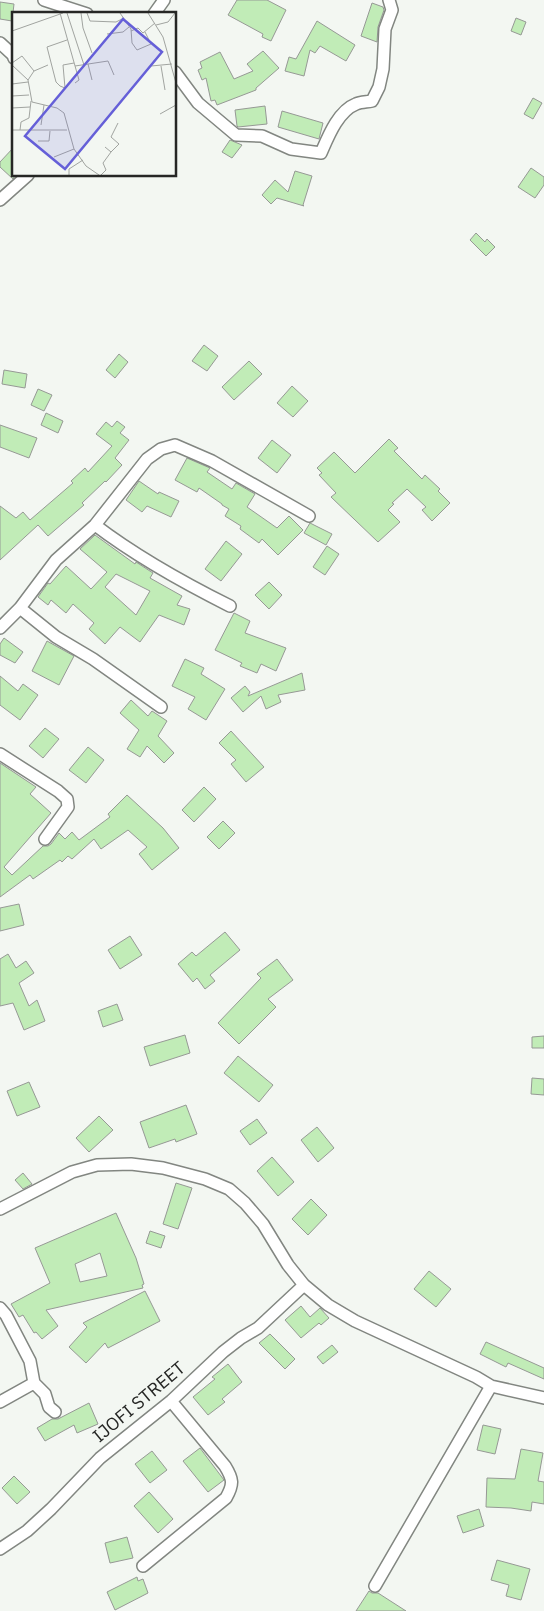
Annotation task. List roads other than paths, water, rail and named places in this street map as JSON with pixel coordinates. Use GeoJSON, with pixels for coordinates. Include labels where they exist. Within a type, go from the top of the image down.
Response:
{"type":"FeatureCollection","features":[{"type":"Feature","properties":{"kind":"street"},"geometry":{"type":"LineString","coordinates":[[44,0],[81,12]]}},
{"type":"Feature","properties":{"kind":"street"},"geometry":{"type":"LineString","coordinates":[[155,12],[164,0]]}},
{"type":"Feature","properties":{"kind":"street"},"geometry":{"type":"LineString","coordinates":[[176,73],[198,103],[236,135],[262,136],[291,148],[321,153],[329,135],[344,112],[355,104],[372,101],[379,87],[385,29],[392,10],[389,0]]}},
{"type":"Feature","properties":{"kind":"street"},"geometry":{"type":"LineString","coordinates":[[0,43],[12,54]]}},
{"type":"Feature","properties":{"kind":"street"},"geometry":{"type":"LineString","coordinates":[[0,200],[27,176]]}},
{"type":"Feature","properties":{"kind":"street"},"geometry":{"type":"LineString","coordinates":[[0,628],[20,608],[56,560],[95,525],[147,459],[162,449],[174,446],[212,461],[309,516]]}},
{"type":"Feature","properties":{"kind":"street"},"geometry":{"type":"LineString","coordinates":[[95,525],[145,561],[230,606]]}},
{"type":"Feature","properties":{"kind":"street"},"geometry":{"type":"LineString","coordinates":[[20,608],[56,637],[93,659],[161,707]]}},
{"type":"Feature","properties":{"kind":"street"},"geometry":{"type":"LineString","coordinates":[[0,754],[58,791],[67,799],[68,807],[45,839]]}},
{"type":"Feature","properties":{"kind":"street"},"geometry":{"type":"LineString","coordinates":[[0,1209],[72,1172],[97,1165],[131,1164],[162,1168],[204,1179],[228,1189],[245,1203],[263,1224],[288,1265],[304,1285],[328,1305],[355,1321],[476,1377],[491,1386],[544,1398]]}},
{"type":"Feature","properties":{"kind":"street","name":"IJOFI STREET"},"geometry":{"type":"LineString","coordinates":[[0,1549],[27,1530],[51,1509],[100,1458],[171,1401],[223,1352],[258,1328],[304,1285]]}},
{"type":"Feature","properties":{"kind":"street"},"geometry":{"type":"LineString","coordinates":[[0,1308],[6,1315],[30,1362],[34,1383],[45,1394],[49,1407],[55,1412]]}},
{"type":"Feature","properties":{"kind":"street"},"geometry":{"type":"LineString","coordinates":[[0,1402],[34,1383]]}},
{"type":"Feature","properties":{"kind":"street"},"geometry":{"type":"LineString","coordinates":[[376,1586],[491,1386]]}},
{"type":"Feature","properties":{"kind":"street"},"geometry":{"type":"LineString","coordinates":[[143,1566],[226,1498],[231,1490],[232,1478],[225,1466],[171,1401]]}}]}
